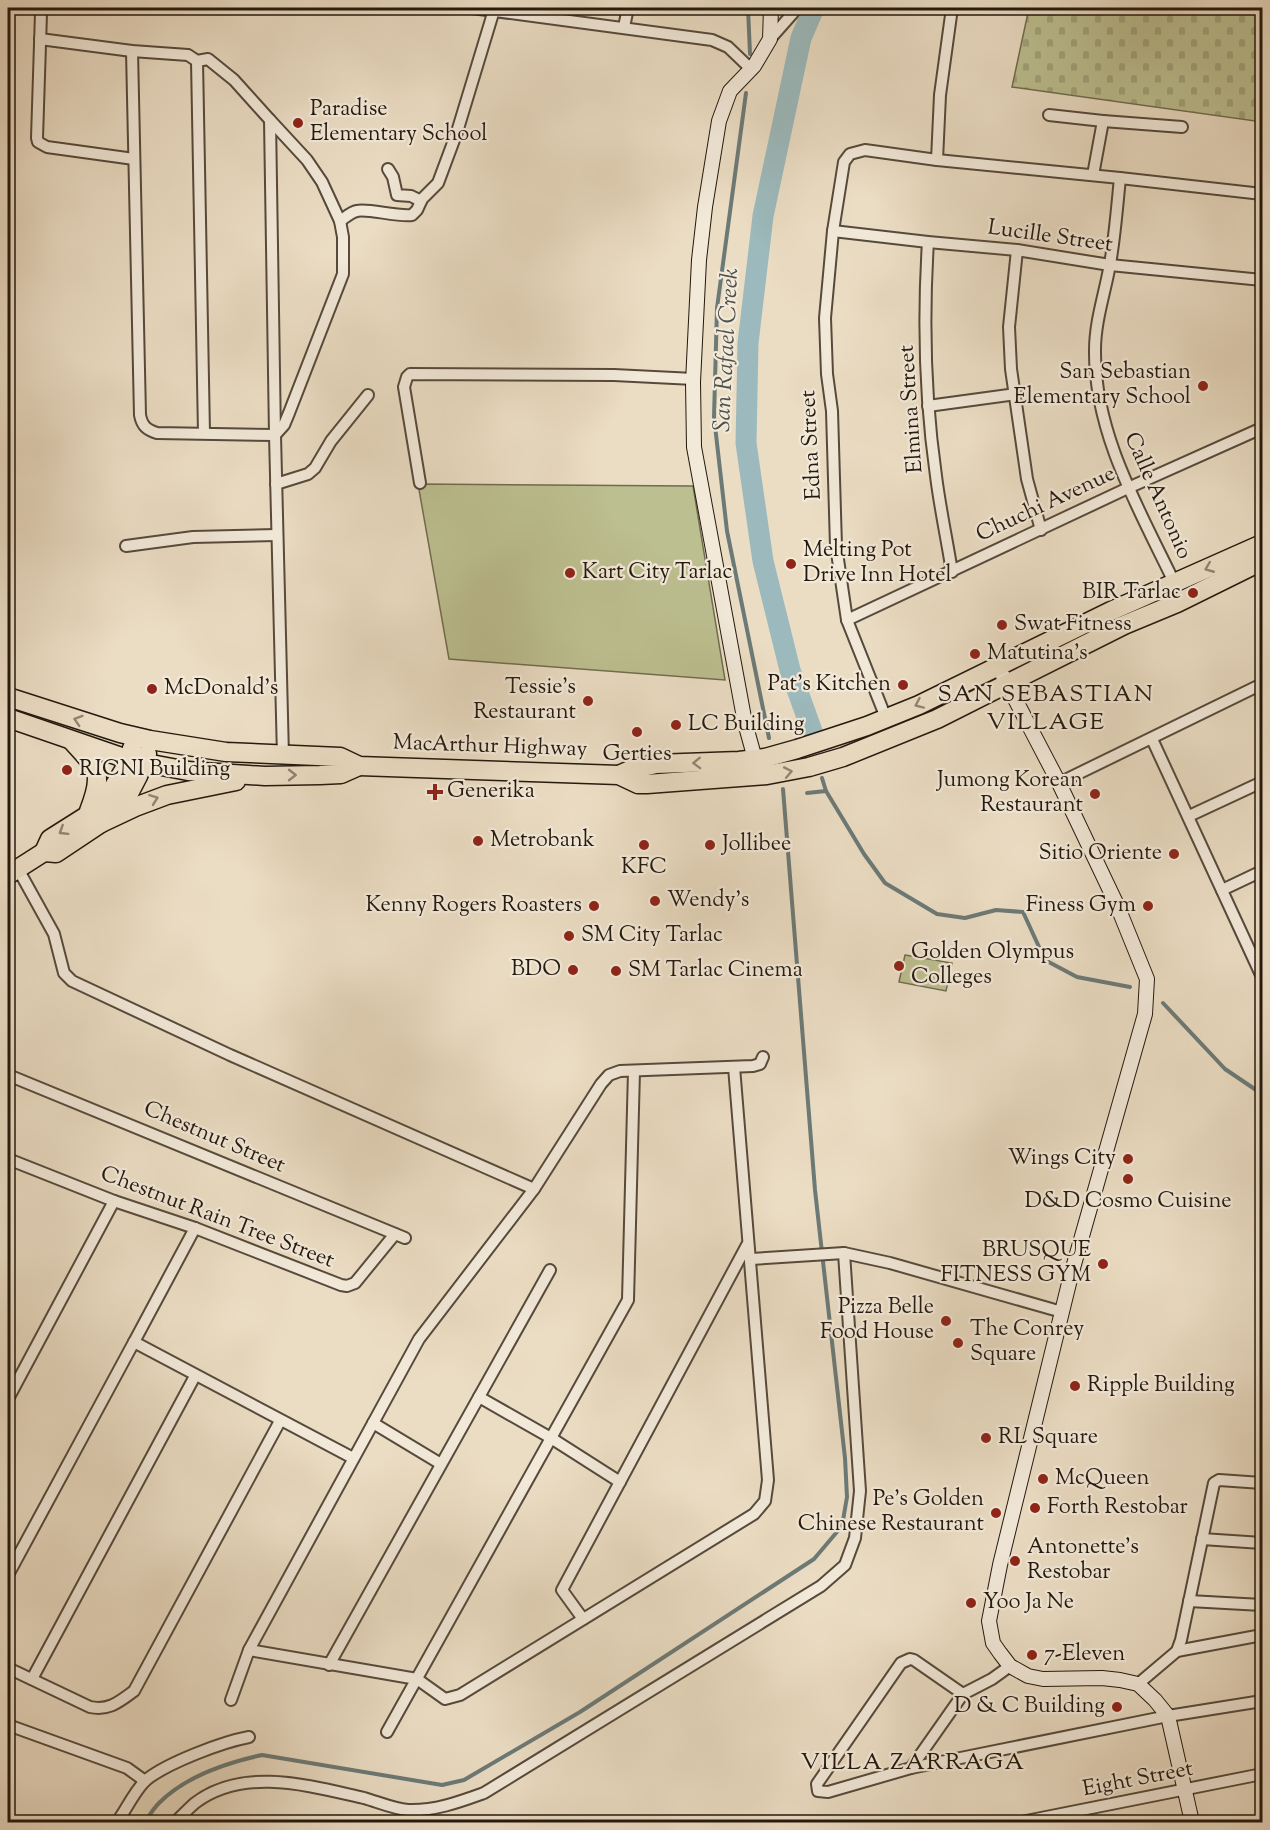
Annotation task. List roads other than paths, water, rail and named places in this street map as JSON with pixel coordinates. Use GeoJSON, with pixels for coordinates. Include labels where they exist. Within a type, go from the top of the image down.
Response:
{"type":"FeatureCollection","features":[{"type":"Feature","properties":{"kind":"highway","name":"MacArthur Highway"},"geometry":{"type":"LineString","coordinates":[[619,775],[656,764],[755,759],[797,750],[919,705],[1174,582],[1263,544]]}},
{"type":"Feature","properties":{"kind":"highway","name":"MacArthur Highway"},"geometry":{"type":"LineString","coordinates":[[8,697],[142,738],[226,752],[340,757],[359,766],[619,775],[638,784],[767,776],[843,757],[908,732],[1124,625],[1177,603],[1263,561]]}},
{"type":"Feature","properties":{"kind":"highway","name":"MacArthur Highway"},"geometry":{"type":"LineString","coordinates":[[8,718],[137,762],[188,771],[265,776],[341,774],[359,766]]}},
{"type":"Feature","properties":{"kind":"highway"},"geometry":{"type":"LineString","coordinates":[[13,872],[44,852],[56,853],[94,819],[125,801],[142,738]]}},
{"type":"Feature","properties":{"kind":"highway"},"geometry":{"type":"LineString","coordinates":[[70,740],[94,765],[99,779],[94,819]]}},
{"type":"Feature","properties":{"kind":"highway"},"geometry":{"type":"LineString","coordinates":[[94,819],[167,795],[265,776]]}},
{"type":"Feature","properties":{"kind":"street"},"geometry":{"type":"LineString","coordinates":[[472,8],[559,13],[624,27],[712,40],[728,46],[751,69]]}},
{"type":"Feature","properties":{"kind":"street"},"geometry":{"type":"LineString","coordinates":[[624,27],[628,8]]}},
{"type":"Feature","properties":{"kind":"street"},"geometry":{"type":"LineString","coordinates":[[770,39],[771,8]]}},
{"type":"Feature","properties":{"kind":"street"},"geometry":{"type":"LineString","coordinates":[[755,759],[745,723],[694,447],[694,379],[699,260],[719,121],[730,92],[751,69],[770,39],[794,14],[796,8]]}},
{"type":"Feature","properties":{"kind":"street"},"geometry":{"type":"LineString","coordinates":[[952,8],[940,95],[937,160],[1263,194]]}},
{"type":"Feature","properties":{"kind":"street"},"geometry":{"type":"LineString","coordinates":[[340,221],[362,210],[412,215],[421,201],[438,183],[460,122],[494,10]]}},
{"type":"Feature","properties":{"kind":"street"},"geometry":{"type":"LineString","coordinates":[[41,13],[38,142],[47,147],[134,159]]}},
{"type":"Feature","properties":{"kind":"street"},"geometry":{"type":"LineString","coordinates":[[40,39],[132,51],[188,55],[197,61],[207,59],[214,62],[234,80],[307,160],[322,182],[340,221],[344,255],[342,274],[290,413],[284,425],[275,435],[157,433],[151,432],[141,423],[132,51]]}},
{"type":"Feature","properties":{"kind":"street"},"geometry":{"type":"LineString","coordinates":[[197,61],[204,433]]}},
{"type":"Feature","properties":{"kind":"street"},"geometry":{"type":"LineString","coordinates":[[1049,116],[1182,127]]}},
{"type":"Feature","properties":{"kind":"street"},"geometry":{"type":"LineString","coordinates":[[270,120],[276,484],[284,756]]}},
{"type":"Feature","properties":{"kind":"street"},"geometry":{"type":"LineString","coordinates":[[1093,175],[1102,121]]}},
{"type":"Feature","properties":{"kind":"street","name":"Edna Street"},"geometry":{"type":"LineString","coordinates":[[886,718],[847,620],[836,546],[832,411],[825,318],[833,231],[844,162],[850,154],[865,150],[937,160]]}},
{"type":"Feature","properties":{"kind":"street"},"geometry":{"type":"LineString","coordinates":[[388,169],[393,177],[397,195],[411,196],[421,201]]}},
{"type":"Feature","properties":{"kind":"street","name":"Calle Antonio"},"geometry":{"type":"LineString","coordinates":[[1120,178],[1110,265],[1097,321],[1095,349],[1097,381],[1108,434],[1128,488],[1174,582]]}},
{"type":"Feature","properties":{"kind":"street","name":"Lucille Street"},"geometry":{"type":"LineString","coordinates":[[833,231],[1017,250],[1110,265],[1263,280]]}},
{"type":"Feature","properties":{"kind":"street","name":"Elmina Street"},"geometry":{"type":"LineString","coordinates":[[928,242],[924,297],[928,406],[936,477],[952,572]]}},
{"type":"Feature","properties":{"kind":"street"},"geometry":{"type":"LineString","coordinates":[[1017,250],[1009,327],[1011,369],[1027,479],[1041,530]]}},
{"type":"Feature","properties":{"kind":"street"},"geometry":{"type":"LineString","coordinates":[[420,483],[404,387],[410,374],[571,374],[694,379]]}},
{"type":"Feature","properties":{"kind":"street"},"geometry":{"type":"LineString","coordinates":[[928,406],[1016,394]]}},
{"type":"Feature","properties":{"kind":"street"},"geometry":{"type":"LineString","coordinates":[[276,484],[308,474],[315,468],[331,441],[368,395]]}},
{"type":"Feature","properties":{"kind":"street","name":"Chuchi Avenue"},"geometry":{"type":"LineString","coordinates":[[847,620],[1128,488],[1263,428]]}},
{"type":"Feature","properties":{"kind":"street"},"geometry":{"type":"LineString","coordinates":[[126,546],[193,537],[278,535]]}},
{"type":"Feature","properties":{"kind":"street"},"geometry":{"type":"LineString","coordinates":[[998,666],[1059,783],[1117,905],[1147,979],[1145,1014],[1062,1312],[989,1621],[993,1643],[1010,1666],[1028,1676],[1043,1679],[1102,1678],[1138,1684],[1162,1707],[1168,1716],[1192,1822]]}},
{"type":"Feature","properties":{"kind":"street"},"geometry":{"type":"LineString","coordinates":[[1059,783],[1263,684]]}},
{"type":"Feature","properties":{"kind":"street"},"geometry":{"type":"LineString","coordinates":[[1152,739],[1222,890],[1260,965],[1263,977]]}},
{"type":"Feature","properties":{"kind":"street"},"geometry":{"type":"LineString","coordinates":[[1189,816],[1263,782]]}},
{"type":"Feature","properties":{"kind":"street"},"geometry":{"type":"LineString","coordinates":[[13,872],[54,934],[64,973],[72,981],[230,1055],[534,1189]]}},
{"type":"Feature","properties":{"kind":"street"},"geometry":{"type":"LineString","coordinates":[[1222,890],[1263,872]]}},
{"type":"Feature","properties":{"kind":"street"},"geometry":{"type":"LineString","coordinates":[[231,1700],[249,1650],[419,1339],[534,1189],[605,1079],[614,1072],[757,1065],[763,1057]]}},
{"type":"Feature","properties":{"kind":"street"},"geometry":{"type":"LineString","coordinates":[[249,1650],[417,1679],[445,1699],[460,1695],[754,1514],[765,1501],[768,1480],[734,1067]]}},
{"type":"Feature","properties":{"kind":"street"},"geometry":{"type":"LineString","coordinates":[[387,1732],[628,1300],[634,1071]]}},
{"type":"Feature","properties":{"kind":"street","name":"Chestnut Street"},"geometry":{"type":"LineString","coordinates":[[8,1075],[400,1236]]}},
{"type":"Feature","properties":{"kind":"street","name":"Chestnut Rain Tree Street"},"geometry":{"type":"LineString","coordinates":[[8,1159],[114,1201],[195,1228],[347,1286],[355,1283],[400,1236]]}},
{"type":"Feature","properties":{"kind":"street"},"geometry":{"type":"LineString","coordinates":[[8,1399],[114,1201]]}},
{"type":"Feature","properties":{"kind":"street"},"geometry":{"type":"LineString","coordinates":[[8,1575],[195,1228]]}},
{"type":"Feature","properties":{"kind":"street"},"geometry":{"type":"LineString","coordinates":[[583,1620],[562,1590],[747,1245]]}},
{"type":"Feature","properties":{"kind":"street"},"geometry":{"type":"LineString","coordinates":[[751,1259],[840,1253],[890,1263],[1062,1312]]}},
{"type":"Feature","properties":{"kind":"street"},"geometry":{"type":"LineString","coordinates":[[175,1822],[195,1803],[210,1794],[244,1783],[289,1782],[406,1810],[442,1807],[484,1793],[820,1586],[844,1565],[855,1538],[860,1491],[840,1253]]}},
{"type":"Feature","properties":{"kind":"street"},"geometry":{"type":"LineString","coordinates":[[329,1665],[550,1270]]}},
{"type":"Feature","properties":{"kind":"street"},"geometry":{"type":"LineString","coordinates":[[134,1342],[353,1458]]}},
{"type":"Feature","properties":{"kind":"street"},"geometry":{"type":"LineString","coordinates":[[32,1679],[195,1376]]}},
{"type":"Feature","properties":{"kind":"street"},"geometry":{"type":"LineString","coordinates":[[479,1397],[550,1437],[620,1482]]}},
{"type":"Feature","properties":{"kind":"street"},"geometry":{"type":"LineString","coordinates":[[8,1668],[90,1707],[99,1709],[113,1706],[134,1691],[280,1420]]}},
{"type":"Feature","properties":{"kind":"street"},"geometry":{"type":"LineString","coordinates":[[373,1424],[441,1464]]}},
{"type":"Feature","properties":{"kind":"street"},"geometry":{"type":"LineString","coordinates":[[1177,1651],[1214,1483],[1219,1480],[1263,1483]]}},
{"type":"Feature","properties":{"kind":"street"},"geometry":{"type":"LineString","coordinates":[[1202,1539],[1263,1543]]}},
{"type":"Feature","properties":{"kind":"street"},"geometry":{"type":"LineString","coordinates":[[1189,1601],[1263,1605]]}},
{"type":"Feature","properties":{"kind":"street"},"geometry":{"type":"LineString","coordinates":[[1138,1684],[1177,1651],[1263,1635]]}},
{"type":"Feature","properties":{"kind":"street"},"geometry":{"type":"LineString","coordinates":[[963,1694],[914,1660],[910,1659],[901,1663],[817,1784],[818,1791],[828,1792],[911,1768],[1168,1716],[1263,1701]]}},
{"type":"Feature","properties":{"kind":"street"},"geometry":{"type":"LineString","coordinates":[[911,1768],[963,1694],[992,1679],[1010,1666]]}},
{"type":"Feature","properties":{"kind":"street"},"geometry":{"type":"LineString","coordinates":[[8,1725],[128,1768],[145,1781]]}},
{"type":"Feature","properties":{"kind":"street"},"geometry":{"type":"LineString","coordinates":[[117,1822],[145,1781],[178,1763],[224,1743],[249,1737]]}},
{"type":"Feature","properties":{"kind":"street","name":"Eight Street"},"geometry":{"type":"LineString","coordinates":[[1021,1822],[1263,1774]]}},
{"type":"Feature","properties":{"kind":"waterway"},"geometry":{"type":"LineString","coordinates":[[748,8],[750,54]]}},
{"type":"Feature","properties":{"kind":"waterway","name":"San Rafael Creek"},"geometry":{"type":"LineString","coordinates":[[812,731],[790,670],[763,561],[746,443],[748,343],[763,216],[801,38],[814,8]]}},
{"type":"Feature","properties":{"kind":"waterway"},"geometry":{"type":"LineString","coordinates":[[746,93],[717,308],[714,417],[727,531],[769,738]]}},
{"type":"Feature","properties":{"kind":"waterway"},"geometry":{"type":"LineString","coordinates":[[822,778],[826,791],[864,854],[885,883],[937,914],[965,918],[996,910],[1023,912],[1045,960],[1077,977],[1130,987]]}},
{"type":"Feature","properties":{"kind":"waterway"},"geometry":{"type":"LineString","coordinates":[[145,1822],[159,1803],[181,1785],[220,1767],[262,1755],[442,1785],[464,1780],[580,1712],[814,1559],[842,1526],[847,1497],[845,1458],[815,1190],[783,789]]}},
{"type":"Feature","properties":{"kind":"waterway"},"geometry":{"type":"LineString","coordinates":[[807,793],[826,791]]}},
{"type":"Feature","properties":{"kind":"waterway"},"geometry":{"type":"LineString","coordinates":[[1163,1003],[1225,1069],[1262,1094]]}},
{"type":"Feature","properties":{"kind":"place","name":"Paradise Elementary School"},"geometry":{"type":"Point","coordinates":[298,123]}},
{"type":"Feature","properties":{"kind":"place","name":"San Sebastian Elementary School"},"geometry":{"type":"Point","coordinates":[1203,386]}},
{"type":"Feature","properties":{"kind":"place","name":"Melting Pot Drive Inn Hotel"},"geometry":{"type":"Point","coordinates":[791,564]}},
{"type":"Feature","properties":{"kind":"place","name":"Kart City Tarlac"},"geometry":{"type":"Point","coordinates":[570,573]}},
{"type":"Feature","properties":{"kind":"place","name":"BIR Tarlac"},"geometry":{"type":"Point","coordinates":[1193,593]}},
{"type":"Feature","properties":{"kind":"place","name":"Swat Fitness"},"geometry":{"type":"Point","coordinates":[1002,625]}},
{"type":"Feature","properties":{"kind":"place","name":"Matutina's"},"geometry":{"type":"Point","coordinates":[975,654]}},
{"type":"Feature","properties":{"kind":"place","name":"Pat's Kitchen"},"geometry":{"type":"Point","coordinates":[903,685]}},
{"type":"Feature","properties":{"kind":"place","name":"McDonald's"},"geometry":{"type":"Point","coordinates":[152,689]}},
{"type":"Feature","properties":{"kind":"place","name":"Tessie's Restaurant"},"geometry":{"type":"Point","coordinates":[588,701]}},
{"type":"Feature","properties":{"kind":"place","name":"LC Building"},"geometry":{"type":"Point","coordinates":[676,725]}},
{"type":"Feature","properties":{"kind":"place","name":"Gerties"},"geometry":{"type":"Point","coordinates":[637,732]}},
{"type":"Feature","properties":{"kind":"place","name":"RICNI Building"},"geometry":{"type":"Point","coordinates":[67,770]}},
{"type":"Feature","properties":{"kind":"place","name":"Generika"},"geometry":{"type":"Point","coordinates":[435,792]}},
{"type":"Feature","properties":{"kind":"place","name":"Jumong Korean Restaurant"},"geometry":{"type":"Point","coordinates":[1095,794]}},
{"type":"Feature","properties":{"kind":"place","name":"Metrobank"},"geometry":{"type":"Point","coordinates":[478,841]}},
{"type":"Feature","properties":{"kind":"place","name":"KFC"},"geometry":{"type":"Point","coordinates":[644,845]}},
{"type":"Feature","properties":{"kind":"place","name":"Jollibee"},"geometry":{"type":"Point","coordinates":[710,845]}},
{"type":"Feature","properties":{"kind":"place","name":"Sitio Oriente"},"geometry":{"type":"Point","coordinates":[1174,854]}},
{"type":"Feature","properties":{"kind":"place","name":"Wendy's"},"geometry":{"type":"Point","coordinates":[655,901]}},
{"type":"Feature","properties":{"kind":"place","name":"Kenny Rogers Roasters"},"geometry":{"type":"Point","coordinates":[594,906]}},
{"type":"Feature","properties":{"kind":"place","name":"Finess Gym"},"geometry":{"type":"Point","coordinates":[1148,906]}},
{"type":"Feature","properties":{"kind":"place","name":"SM City Tarlac"},"geometry":{"type":"Point","coordinates":[569,936]}},
{"type":"Feature","properties":{"kind":"place","name":"Golden Olympus Colleges"},"geometry":{"type":"Point","coordinates":[899,966]}},
{"type":"Feature","properties":{"kind":"place","name":"BDO"},"geometry":{"type":"Point","coordinates":[573,970]}},
{"type":"Feature","properties":{"kind":"place","name":"SM Tarlac Cinema"},"geometry":{"type":"Point","coordinates":[616,971]}},
{"type":"Feature","properties":{"kind":"place","name":"Wings City"},"geometry":{"type":"Point","coordinates":[1128,1159]}},
{"type":"Feature","properties":{"kind":"place","name":"D&D Cosmo Cuisine"},"geometry":{"type":"Point","coordinates":[1128,1179]}},
{"type":"Feature","properties":{"kind":"place","name":"BRUSQUE FITNESS GYM"},"geometry":{"type":"Point","coordinates":[1103,1264]}},
{"type":"Feature","properties":{"kind":"place","name":"Pizza Belle Food House"},"geometry":{"type":"Point","coordinates":[946,1321]}},
{"type":"Feature","properties":{"kind":"place","name":"The Conrey Square"},"geometry":{"type":"Point","coordinates":[958,1343]}},
{"type":"Feature","properties":{"kind":"place","name":"Ripple Building"},"geometry":{"type":"Point","coordinates":[1075,1386]}},
{"type":"Feature","properties":{"kind":"place","name":"RL Square"},"geometry":{"type":"Point","coordinates":[986,1438]}},
{"type":"Feature","properties":{"kind":"place","name":"McQueen"},"geometry":{"type":"Point","coordinates":[1043,1479]}},
{"type":"Feature","properties":{"kind":"place","name":"Forth Restobar"},"geometry":{"type":"Point","coordinates":[1035,1508]}},
{"type":"Feature","properties":{"kind":"place","name":"Pe's Golden Chinese Restaurant"},"geometry":{"type":"Point","coordinates":[996,1513]}},
{"type":"Feature","properties":{"kind":"place","name":"Antonette's Restobar"},"geometry":{"type":"Point","coordinates":[1015,1561]}},
{"type":"Feature","properties":{"kind":"place","name":"Yoo Ja Ne"},"geometry":{"type":"Point","coordinates":[971,1603]}},
{"type":"Feature","properties":{"kind":"place","name":"7-Eleven"},"geometry":{"type":"Point","coordinates":[1032,1655]}},
{"type":"Feature","properties":{"kind":"place","name":"D & C Building"},"geometry":{"type":"Point","coordinates":[1117,1707]}},
{"type":"Feature","properties":{"kind":"district","name":"SAN SEBASTIAN VILLAGE"},"geometry":{"type":"Point","coordinates":[1046,709]}},
{"type":"Feature","properties":{"kind":"district","name":"VILLA ZARRAGA"},"geometry":{"type":"Point","coordinates":[913,1763]}}]}
